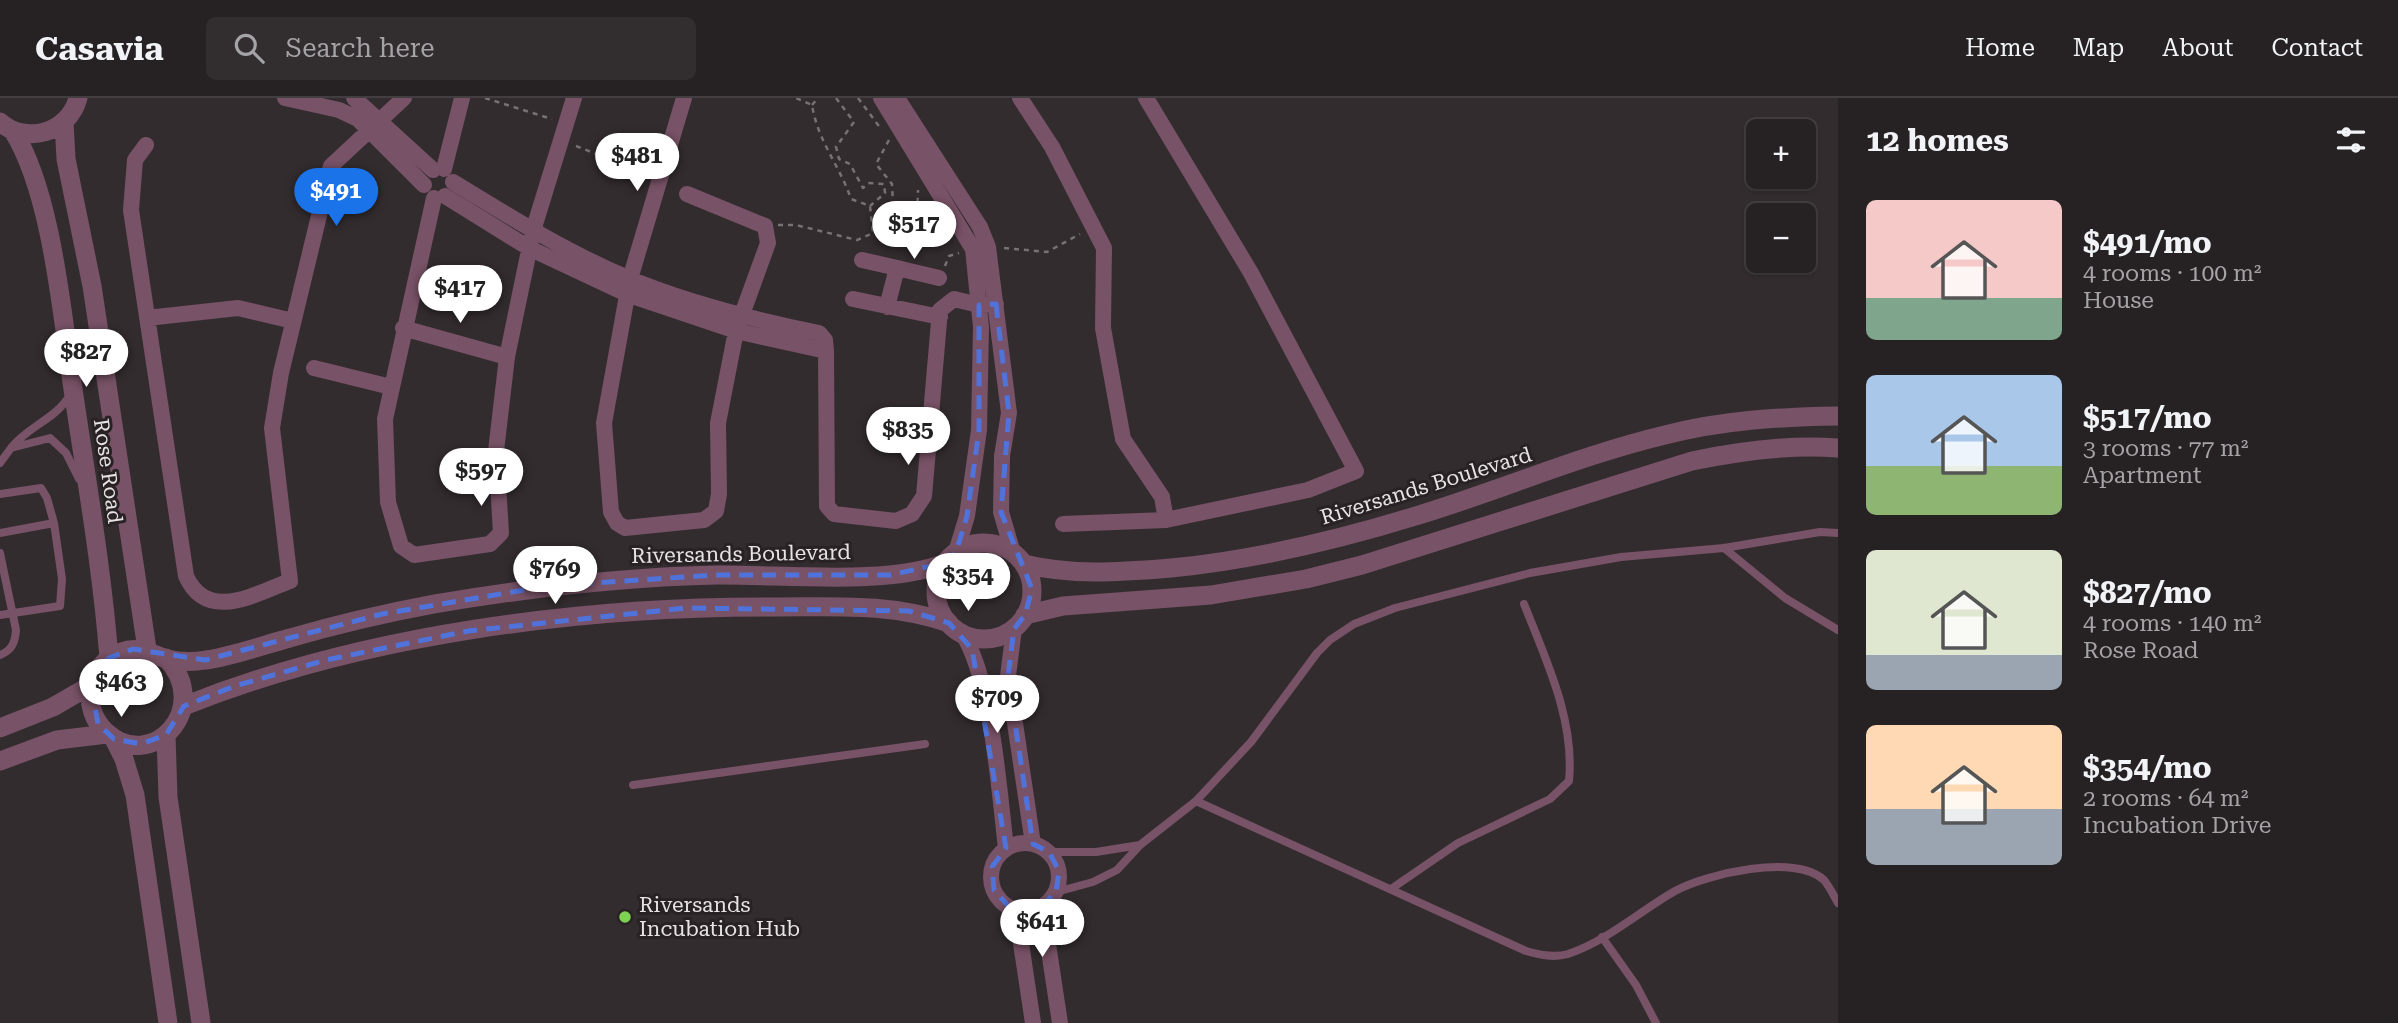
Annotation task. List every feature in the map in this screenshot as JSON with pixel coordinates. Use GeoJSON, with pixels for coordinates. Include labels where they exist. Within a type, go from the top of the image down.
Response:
{"type":"FeatureCollection","features":[{"type":"Feature","properties":{"kind":"street"},"geometry":{"type":"LineString","coordinates":[[4,125],[40,134],[64,122],[78,98]]}},
{"type":"Feature","properties":{"kind":"street"},"geometry":{"type":"LineString","coordinates":[[292,98],[339,110],[375,126]]}},
{"type":"Feature","properties":{"kind":"street"},"geometry":{"type":"LineString","coordinates":[[354,98],[375,126],[439,183],[531,240],[629,287],[826,351],[827,506],[834,514],[896,521],[912,514],[924,496],[940,310],[954,299],[979,305],[996,304]]}},
{"type":"Feature","properties":{"kind":"street"},"geometry":{"type":"LineString","coordinates":[[145,145],[135,160],[131,209],[186,576],[196,593],[219,604],[233,603],[290,581],[272,428],[293,321],[331,166],[404,98]]}},
{"type":"Feature","properties":{"kind":"street"},"geometry":{"type":"LineString","coordinates":[[462,98],[403,328],[385,419],[388,502],[401,546],[414,555],[490,544],[501,533],[496,451],[507,357],[531,240],[574,98]]}},
{"type":"Feature","properties":{"kind":"street"},"geometry":{"type":"LineString","coordinates":[[684,98],[629,287],[604,423],[611,512],[617,523],[625,528],[704,520],[716,511],[719,494],[718,423],[738,324],[768,243],[765,226],[687,194]]}},
{"type":"Feature","properties":{"kind":"street"},"geometry":{"type":"LineString","coordinates":[[881,98],[981,248],[996,304],[1009,413],[1002,456],[1001,512],[1032,589],[1020,622],[1008,676],[1032,844]]}},
{"type":"Feature","properties":{"kind":"street"},"geometry":{"type":"LineString","coordinates":[[897,98],[980,227],[979,430],[967,516],[951,558],[939,577],[937,594],[940,609],[972,649],[981,677],[1006,848]]}},
{"type":"Feature","properties":{"kind":"street"},"geometry":{"type":"LineString","coordinates":[[1020,98],[1052,147],[1104,248],[1104,328],[1123,439],[1163,497],[1166,520]]}},
{"type":"Feature","properties":{"kind":"street"},"geometry":{"type":"LineString","coordinates":[[1063,524],[1166,520],[1308,490],[1356,471],[1251,274],[1146,98]]}},
{"type":"Feature","properties":{"kind":"street","name":"Rose Road"},"geometry":{"type":"LineString","coordinates":[[64,122],[66,159],[92,286],[147,649]]}},
{"type":"Feature","properties":{"kind":"street","name":"Rose Road"},"geometry":{"type":"LineString","coordinates":[[4,125],[24,149],[38,189],[73,389],[109,658]]}},
{"type":"Feature","properties":{"kind":"street"},"geometry":{"type":"LineString","coordinates":[[862,260],[939,278]]}},
{"type":"Feature","properties":{"kind":"street"},"geometry":{"type":"LineString","coordinates":[[887,307],[897,268]]}},
{"type":"Feature","properties":{"kind":"street"},"geometry":{"type":"LineString","coordinates":[[853,299],[940,317]]}},
{"type":"Feature","properties":{"kind":"street"},"geometry":{"type":"LineString","coordinates":[[146,318],[238,308],[293,321]]}},
{"type":"Feature","properties":{"kind":"street"},"geometry":{"type":"LineString","coordinates":[[403,328],[507,357]]}},
{"type":"Feature","properties":{"kind":"street"},"geometry":{"type":"LineString","coordinates":[[314,368],[391,387]]}},
{"type":"Feature","properties":{"kind":"street","name":"Riversands Boulevard"},"geometry":{"type":"LineString","coordinates":[[1018,558],[1075,573],[1096,573],[1196,565],[1251,557],[1418,516],[1663,435],[1746,419],[1838,416]]}},
{"type":"Feature","properties":{"kind":"street"},"geometry":{"type":"LineString","coordinates":[[979,430],[1006,435]]}},
{"type":"Feature","properties":{"kind":"street"},"geometry":{"type":"LineString","coordinates":[[184,706],[235,687],[326,660],[468,631],[547,620],[686,608],[868,607],[909,611],[988,639],[1020,622],[1063,607],[1210,595],[1306,579],[1692,461],[1730,453],[1785,447],[1838,448]]}},
{"type":"Feature","properties":{"kind":"street"},"geometry":{"type":"LineString","coordinates":[[951,558],[985,543],[1018,558]]}},
{"type":"Feature","properties":{"kind":"street","name":"Riversands Boulevard"},"geometry":{"type":"LineString","coordinates":[[166,658],[205,660],[382,614],[548,586],[715,575],[890,575],[925,571],[951,558]]}},
{"type":"Feature","properties":{"kind":"street"},"geometry":{"type":"LineString","coordinates":[[0,761],[57,740],[111,736],[141,744],[166,735],[178,722],[184,706],[182,680],[166,658],[147,649],[120,652],[109,658],[100,666],[91,685],[92,712],[111,736],[124,759],[135,795],[168,1023]]}},
{"type":"Feature","properties":{"kind":"street"},"geometry":{"type":"LineString","coordinates":[[0,728],[74,697],[91,685]]}},
{"type":"Feature","properties":{"kind":"street"},"geometry":{"type":"LineString","coordinates":[[166,735],[168,797],[201,1023]]}},
{"type":"Feature","properties":{"kind":"street"},"geometry":{"type":"LineString","coordinates":[[1033,1023],[1018,930],[1010,908],[997,895],[991,879],[998,856],[1017,843],[1032,844],[1049,852],[1059,871],[1046,931],[1060,1023]]}},
{"type":"Feature","properties":{"kind":"street"},"geometry":{"type":"LineString","coordinates":[[1010,908],[1031,911],[1053,897]]}},
{"type":"Feature","properties":{"kind":"lane"},"geometry":{"type":"LineString","coordinates":[[0,463],[34,425],[54,415],[73,389]]}},
{"type":"Feature","properties":{"kind":"lane"},"geometry":{"type":"LineString","coordinates":[[11,448],[50,439],[66,453],[91,511]]}},
{"type":"Feature","properties":{"kind":"lane"},"geometry":{"type":"LineString","coordinates":[[0,494],[41,488],[47,498],[54,523],[62,579],[60,606],[0,615]]}},
{"type":"Feature","properties":{"kind":"lane"},"geometry":{"type":"LineString","coordinates":[[0,533],[54,523]]}},
{"type":"Feature","properties":{"kind":"lane"},"geometry":{"type":"LineString","coordinates":[[1053,897],[1105,877],[1128,861],[1140,845],[1196,801],[1251,742],[1317,653],[1329,640],[1354,624],[1395,608],[1543,571],[1621,557],[1724,548],[1820,533],[1838,533]]}},
{"type":"Feature","properties":{"kind":"lane"},"geometry":{"type":"LineString","coordinates":[[1724,548],[1785,598],[1838,630]]}},
{"type":"Feature","properties":{"kind":"lane"},"geometry":{"type":"LineString","coordinates":[[0,553],[15,642],[9,651],[0,655]]}},
{"type":"Feature","properties":{"kind":"lane"},"geometry":{"type":"LineString","coordinates":[[1391,889],[1458,843],[1550,799],[1569,781],[1566,726],[1556,687],[1524,604]]}},
{"type":"Feature","properties":{"kind":"lane"},"geometry":{"type":"LineString","coordinates":[[0,722],[25,719]]}},
{"type":"Feature","properties":{"kind":"lane"},"geometry":{"type":"LineString","coordinates":[[633,785],[925,744]]}},
{"type":"Feature","properties":{"kind":"lane"},"geometry":{"type":"LineString","coordinates":[[1196,801],[1526,951],[1546,956],[1567,954],[1602,937],[1678,889],[1751,867],[1795,866],[1823,879],[1838,903]]}},
{"type":"Feature","properties":{"kind":"lane"},"geometry":{"type":"LineString","coordinates":[[1049,852],[1096,852],[1140,845]]}},
{"type":"Feature","properties":{"kind":"lane"},"geometry":{"type":"LineString","coordinates":[[1602,937],[1630,974],[1656,1023]]}},
{"type":"Feature","properties":{"kind":"path"},"geometry":{"type":"LineString","coordinates":[[485,98],[568,125]]}},
{"type":"Feature","properties":{"kind":"path"},"geometry":{"type":"LineString","coordinates":[[796,98],[812,105],[831,162],[845,181],[851,199],[870,206]]}},
{"type":"Feature","properties":{"kind":"path"},"geometry":{"type":"LineString","coordinates":[[812,105],[818,98]]}},
{"type":"Feature","properties":{"kind":"path"},"geometry":{"type":"LineString","coordinates":[[836,98],[854,122],[836,147],[839,159],[850,164],[863,188],[868,183],[884,184],[886,193],[870,206]]}},
{"type":"Feature","properties":{"kind":"path"},"geometry":{"type":"LineString","coordinates":[[858,98],[890,142],[876,164],[892,184],[894,223],[903,243]]}},
{"type":"Feature","properties":{"kind":"path"},"geometry":{"type":"LineString","coordinates":[[563,141],[661,179]]}},
{"type":"Feature","properties":{"kind":"path"},"geometry":{"type":"LineString","coordinates":[[899,234],[917,219],[918,187]]}},
{"type":"Feature","properties":{"kind":"path"},"geometry":{"type":"LineString","coordinates":[[765,226],[796,225],[858,240],[873,233],[870,206]]}},
{"type":"Feature","properties":{"kind":"path"},"geometry":{"type":"LineString","coordinates":[[939,278],[949,256],[981,248],[1047,253],[1072,236],[1093,230]]}},
{"type":"Feature","properties":{"kind":"highlighted area"},"geometry":{"type":"Polygon","coordinates":[[[996,304],[1009,413],[1001,512],[1032,589],[1025,615],[1014,629],[1008,676],[1033,844],[1049,852],[1059,871],[1056,892],[1041,907],[1010,908],[994,890],[992,867],[1006,848],[972,649],[949,623],[909,611],[686,608],[468,631],[326,660],[235,686],[184,706],[166,735],[141,744],[114,739],[98,724],[91,685],[109,658],[133,649],[205,660],[382,614],[548,586],[715,575],[890,575],[945,563],[956,552],[967,516],[979,430],[979,305],[996,304]]]}},
{"type":"Feature","properties":{"kind":"place","name":"Riversands Incubation Hub"},"geometry":{"type":"Point","coordinates":[625,917]}}]}
